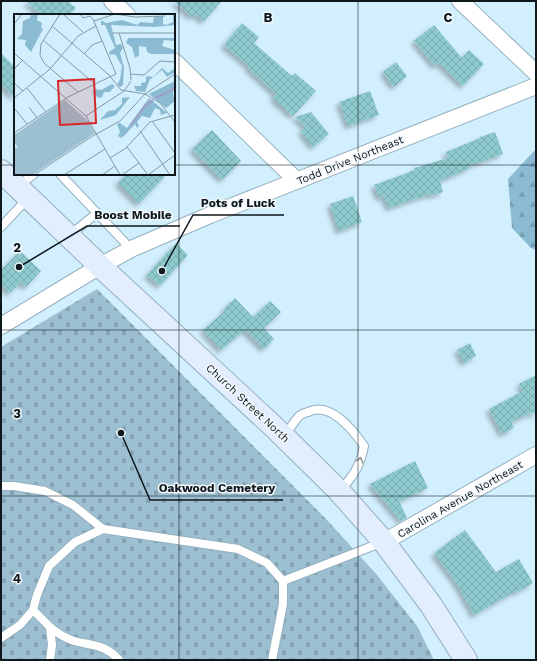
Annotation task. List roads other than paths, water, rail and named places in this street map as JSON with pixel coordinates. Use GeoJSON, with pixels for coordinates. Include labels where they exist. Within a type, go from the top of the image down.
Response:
{"type":"FeatureCollection","features":[{"type":"Feature","properties":{"kind":"main road","name":"Church Street North"},"geometry":{"type":"LineString","coordinates":[[1,171],[26,186],[69,236],[284,437],[339,492],[384,542],[431,605],[466,660]]}},
{"type":"Feature","properties":{"kind":"street"},"geometry":{"type":"LineString","coordinates":[[112,1],[126,14]]}},
{"type":"Feature","properties":{"kind":"street"},"geometry":{"type":"LineString","coordinates":[[460,1],[536,73]]}},
{"type":"Feature","properties":{"kind":"street"},"geometry":{"type":"LineString","coordinates":[[175,62],[297,181]]}},
{"type":"Feature","properties":{"kind":"street","name":"Todd Drive Northeast"},"geometry":{"type":"LineString","coordinates":[[1,326],[131,249],[210,214],[536,86]]}},
{"type":"Feature","properties":{"kind":"street","name":"Carolina Avenue Northeast"},"geometry":{"type":"LineString","coordinates":[[384,542],[536,456]]}},
{"type":"Feature","properties":{"kind":"lane"},"geometry":{"type":"LineString","coordinates":[[61,175],[131,249]]}},
{"type":"Feature","properties":{"kind":"lane"},"geometry":{"type":"LineString","coordinates":[[1,227],[26,186]]}},
{"type":"Feature","properties":{"kind":"lane"},"geometry":{"type":"LineString","coordinates":[[69,236],[97,213]]}},
{"type":"Feature","properties":{"kind":"lane"},"geometry":{"type":"LineString","coordinates":[[284,437],[300,415],[314,409],[324,410],[334,415],[354,432],[364,446],[361,460],[354,474],[339,492]]}},
{"type":"Feature","properties":{"kind":"lane"},"geometry":{"type":"LineString","coordinates":[[1,486],[14,486],[45,491],[74,505],[103,529],[238,549],[266,563],[283,581],[282,604],[272,660]]}},
{"type":"Feature","properties":{"kind":"lane"},"geometry":{"type":"LineString","coordinates":[[1,638],[20,625],[34,610],[37,595],[49,566],[75,542],[103,529]]}},
{"type":"Feature","properties":{"kind":"lane"},"geometry":{"type":"LineString","coordinates":[[283,581],[384,542]]}},
{"type":"Feature","properties":{"kind":"lane"},"geometry":{"type":"LineString","coordinates":[[34,610],[50,627],[62,636],[100,646],[112,653],[119,660]]}},
{"type":"Feature","properties":{"kind":"lane"},"geometry":{"type":"LineString","coordinates":[[50,627],[52,645],[50,660]]}},
{"type":"Feature","properties":{"kind":"place","name":"Boost Mobile"},"geometry":{"type":"Point","coordinates":[19,267]}},
{"type":"Feature","properties":{"kind":"place","name":"Pots of Luck"},"geometry":{"type":"Point","coordinates":[162,271]}},
{"type":"Feature","properties":{"kind":"place","name":"Oakwood Cemetery"},"geometry":{"type":"Point","coordinates":[121,433]}}]}
